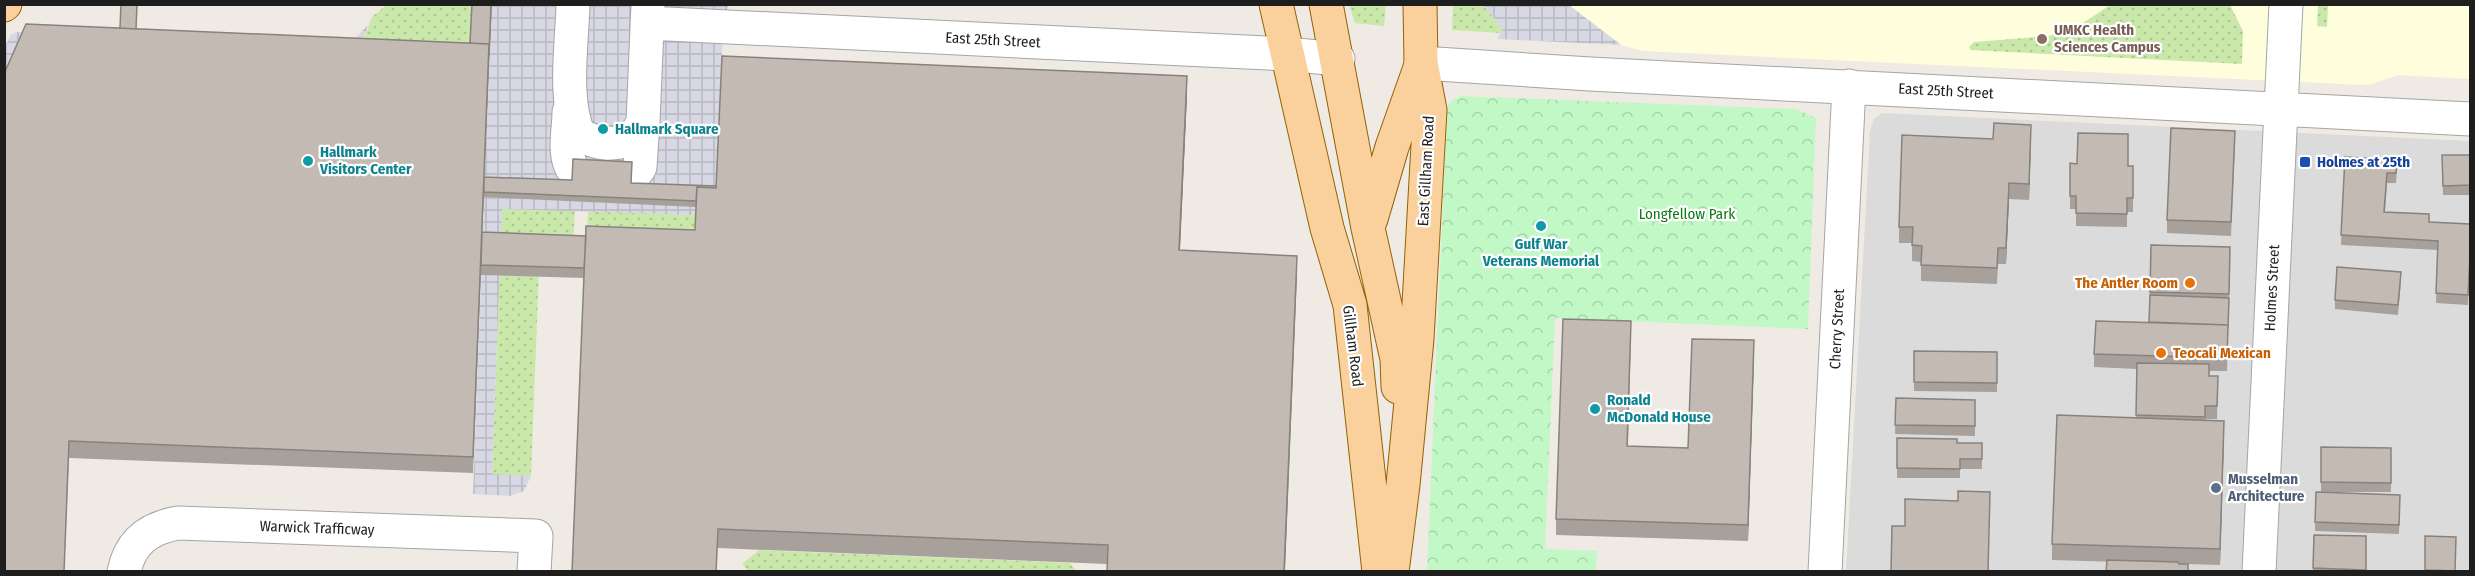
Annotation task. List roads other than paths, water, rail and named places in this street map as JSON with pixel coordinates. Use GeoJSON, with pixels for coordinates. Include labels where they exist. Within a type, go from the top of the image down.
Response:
{"type":"FeatureCollection","features":[{"type":"Feature","properties":{"kind":"main road","name":"Gillham Road"},"geometry":{"type":"LineString","coordinates":[[1276,4],[1327,228],[1350,305],[1379,572]]}},
{"type":"Feature","properties":{"kind":"main road"},"geometry":{"type":"LineString","coordinates":[[1326,4],[1368,228],[1397,359],[1403,485],[1392,572]]}},
{"type":"Feature","properties":{"kind":"main road","name":"East Gillham Road"},"geometry":{"type":"LineString","coordinates":[[1403,485],[1417,339],[1430,110],[1421,63],[1420,4]]}},
{"type":"Feature","properties":{"kind":"main road"},"geometry":{"type":"LineString","coordinates":[[1350,305],[1368,228],[1392,147],[1421,63]]}},
{"type":"Feature","properties":{"kind":"street","name":"East 25th Street"},"geometry":{"type":"LineString","coordinates":[[573,4],[570,95],[572,119],[579,135],[598,144],[618,144],[634,138],[643,122],[648,14],[1338,59]]}},
{"type":"Feature","properties":{"kind":"street","name":"Holmes Street"},"geometry":{"type":"LineString","coordinates":[[2259,572],[2286,4]]}},
{"type":"Feature","properties":{"kind":"street","name":"East 25th Street"},"geometry":{"type":"LineString","coordinates":[[1421,63],[1590,74],[2470,119]]}},
{"type":"Feature","properties":{"kind":"street","name":"Cherry Street"},"geometry":{"type":"LineString","coordinates":[[1825,572],[1849,86]]}},
{"type":"Feature","properties":{"kind":"street","name":"Warwick Trafficway"},"geometry":{"type":"LineString","coordinates":[[124,572],[128,556],[135,544],[143,537],[165,526],[178,523],[536,536],[534,572]]}},
{"type":"Feature","properties":{"kind":"place","name":"UMKC Health Sciences Campus"},"geometry":{"type":"Point","coordinates":[2042,39]}},
{"type":"Feature","properties":{"kind":"place","name":"Hallmark Square"},"geometry":{"type":"Point","coordinates":[603,129]}},
{"type":"Feature","properties":{"kind":"place","name":"Hallmark Visitors Center"},"geometry":{"type":"Point","coordinates":[308,161]}},
{"type":"Feature","properties":{"kind":"place","name":"Holmes at 25th"},"geometry":{"type":"Point","coordinates":[2305,162]}},
{"type":"Feature","properties":{"kind":"place","name":"Gulf War Veterans Memorial"},"geometry":{"type":"Point","coordinates":[1541,226]}},
{"type":"Feature","properties":{"kind":"place","name":"The Antler Room"},"geometry":{"type":"Point","coordinates":[2190,283]}},
{"type":"Feature","properties":{"kind":"place","name":"Teocali Mexican"},"geometry":{"type":"Point","coordinates":[2161,353]}},
{"type":"Feature","properties":{"kind":"place","name":"Ronald McDonald House"},"geometry":{"type":"Point","coordinates":[1595,409]}},
{"type":"Feature","properties":{"kind":"place","name":"Musselman Architecture"},"geometry":{"type":"Point","coordinates":[2216,488]}},
{"type":"Feature","properties":{"kind":"park label","name":"Longfellow Park"},"geometry":{"type":"Point","coordinates":[1687,214]}}]}
